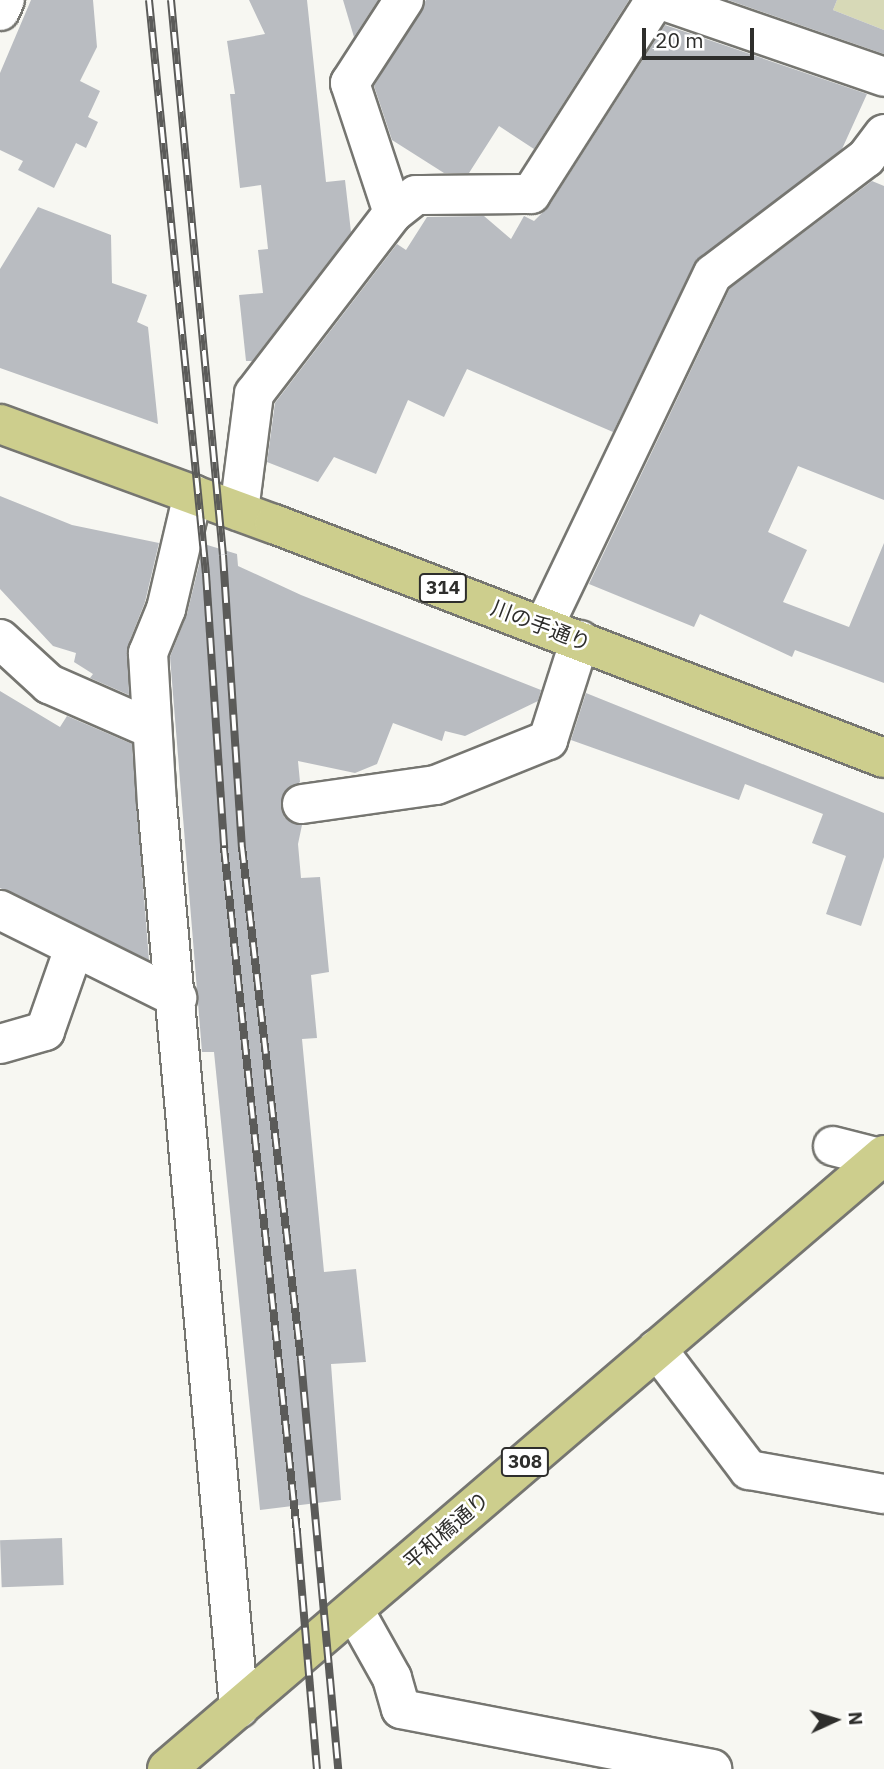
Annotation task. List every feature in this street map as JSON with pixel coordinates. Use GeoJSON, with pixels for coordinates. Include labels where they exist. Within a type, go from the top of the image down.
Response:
{"type":"FeatureCollection","features":[{"type":"Feature","properties":{"kind":"main road","name":"川の手通り"},"geometry":{"type":"LineString","coordinates":[[0,424],[544,626],[884,758]]}},
{"type":"Feature","properties":{"kind":"main road","name":"平和橋通り"},"geometry":{"type":"LineString","coordinates":[[167,1769],[882,1157]]}},
{"type":"Feature","properties":{"kind":"street"},"geometry":{"type":"LineString","coordinates":[[0,11],[5,0]]}},
{"type":"Feature","properties":{"kind":"street"},"geometry":{"type":"LineString","coordinates":[[393,213],[350,83],[404,0]]}},
{"type":"Feature","properties":{"kind":"street"},"geometry":{"type":"LineString","coordinates":[[239,511],[254,394],[393,213],[416,195],[531,194],[655,0]]}},
{"type":"Feature","properties":{"kind":"street"},"geometry":{"type":"LineString","coordinates":[[661,0],[884,77]]}},
{"type":"Feature","properties":{"kind":"street"},"geometry":{"type":"LineString","coordinates":[[544,626],[713,274],[878,152]]}},
{"type":"Feature","properties":{"kind":"street"},"geometry":{"type":"LineString","coordinates":[[193,494],[166,609],[148,653],[152,729],[239,1708]]}},
{"type":"Feature","properties":{"kind":"street"},"geometry":{"type":"LineString","coordinates":[[0,639],[49,684],[152,729]]}},
{"type":"Feature","properties":{"kind":"street"},"geometry":{"type":"LineString","coordinates":[[302,804],[436,785],[548,740],[580,640]]}},
{"type":"Feature","properties":{"kind":"street"},"geometry":{"type":"LineString","coordinates":[[0,910],[177,998]]}},
{"type":"Feature","properties":{"kind":"street"},"geometry":{"type":"LineString","coordinates":[[0,1044],[45,1031],[74,948]]}},
{"type":"Feature","properties":{"kind":"street"},"geometry":{"type":"LineString","coordinates":[[833,1146],[882,1157]]}},
{"type":"Feature","properties":{"kind":"street"},"geometry":{"type":"LineString","coordinates":[[657,1349],[749,1469],[884,1494]]}},
{"type":"Feature","properties":{"kind":"street"},"geometry":{"type":"LineString","coordinates":[[354,1610],[392,1678],[401,1709],[712,1769]]}},
{"type":"Feature","properties":{"kind":"green space"},"geometry":{"type":"Polygon","coordinates":[[[837,0],[884,0],[884,30],[833,10],[837,0]]]}},
{"type":"Feature","properties":{"kind":"building"},"geometry":{"type":"Polygon","coordinates":[[[31,0],[93,0],[97,47],[80,81],[100,91],[88,117],[98,122],[86,148],[76,143],[54,188],[18,170],[23,161],[0,150],[0,73],[31,0]]]}},
{"type":"Feature","properties":{"kind":"building"},"geometry":{"type":"Polygon","coordinates":[[[249,0],[307,0],[326,182],[345,180],[351,232],[252,361],[246,361],[239,295],[263,293],[258,250],[268,249],[261,185],[240,188],[230,94],[235,94],[227,41],[265,34],[249,0]]]}},
{"type":"Feature","properties":{"kind":"building"},"geometry":{"type":"Polygon","coordinates":[[[343,0],[378,0],[354,37],[343,0]]]}},
{"type":"Feature","properties":{"kind":"building"},"geometry":{"type":"Polygon","coordinates":[[[426,0],[629,0],[534,149],[499,126],[469,173],[444,173],[392,140],[374,86],[426,0]]]}},
{"type":"Feature","properties":{"kind":"building"},"geometry":{"type":"Polygon","coordinates":[[[728,0],[837,0],[833,10],[884,30],[884,54],[728,0]]]}},
{"type":"Feature","properties":{"kind":"building"},"geometry":{"type":"Polygon","coordinates":[[[665,25],[867,94],[842,149],[694,264],[613,432],[467,369],[444,417],[408,400],[376,474],[334,457],[318,482],[267,462],[275,403],[397,244],[406,250],[427,217],[484,216],[511,239],[524,216],[534,221],[549,206],[665,25]]]}},
{"type":"Feature","properties":{"kind":"building"},"geometry":{"type":"Polygon","coordinates":[[[872,181],[884,186],[884,500],[798,466],[768,532],[807,550],[783,602],[849,627],[884,543],[884,683],[795,650],[792,657],[700,614],[694,627],[589,584],[730,288],[872,181]]]}},
{"type":"Feature","properties":{"kind":"building"},"geometry":{"type":"Polygon","coordinates":[[[38,207],[111,235],[112,283],[147,295],[137,322],[148,327],[158,424],[0,368],[0,269],[38,207]]]}},
{"type":"Feature","properties":{"kind":"building"},"geometry":{"type":"Polygon","coordinates":[[[0,496],[72,525],[159,543],[145,602],[128,645],[129,695],[90,678],[93,674],[74,662],[76,653],[53,646],[0,589],[0,496]]]}},
{"type":"Feature","properties":{"kind":"building"},"geometry":{"type":"Polygon","coordinates":[[[204,544],[237,554],[238,566],[301,595],[541,690],[538,701],[465,736],[445,731],[442,741],[393,723],[377,764],[355,773],[298,761],[300,782],[282,796],[284,817],[302,825],[298,844],[301,878],[320,877],[329,972],[311,975],[317,1038],[302,1039],[324,1272],[356,1269],[366,1362],[331,1364],[341,1500],[260,1510],[214,1052],[202,1052],[170,657],[187,614],[204,544]]]}},
{"type":"Feature","properties":{"kind":"building"},"geometry":{"type":"Polygon","coordinates":[[[0,691],[60,727],[67,716],[132,744],[149,960],[0,888],[0,691]]]}},
{"type":"Feature","properties":{"kind":"building"},"geometry":{"type":"Polygon","coordinates":[[[586,693],[884,813],[884,857],[861,926],[826,914],[846,856],[812,843],[823,814],[745,784],[739,800],[571,740],[586,693]]]}},
{"type":"Feature","properties":{"kind":"building"},"geometry":{"type":"Polygon","coordinates":[[[62,1538],[64,1585],[2,1587],[0,1540],[62,1538]]]}},
{"type":"Feature","properties":{"kind":"railway"},"geometry":{"type":"LineString","coordinates":[[149,0],[206,574],[224,848],[297,1532],[317,1769]]}},
{"type":"Feature","properties":{"kind":"railway"},"geometry":{"type":"LineString","coordinates":[[171,0],[223,555],[242,847],[301,1360],[338,1769]]}}]}
